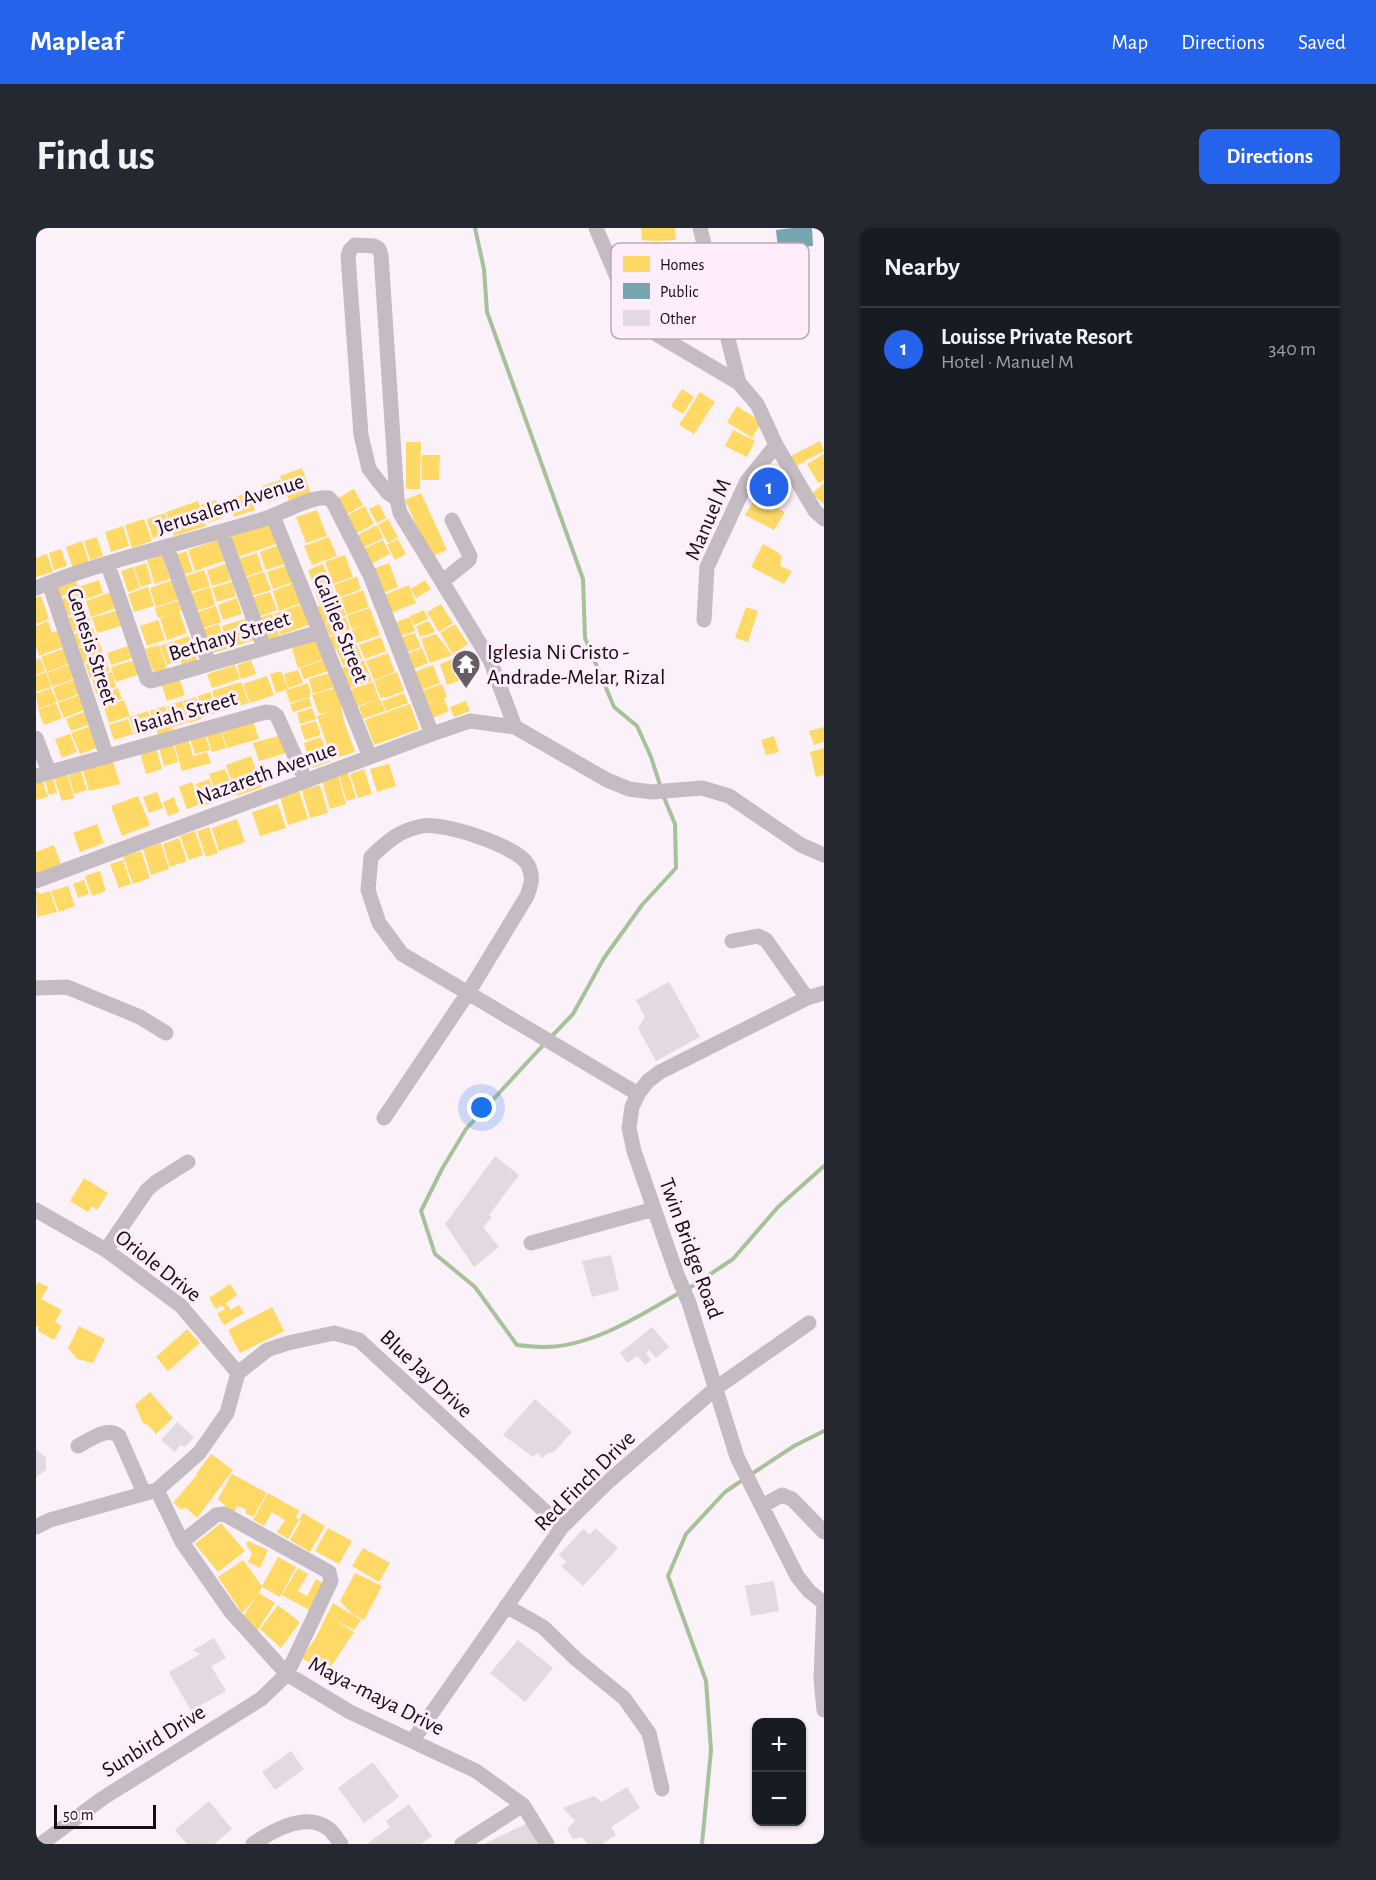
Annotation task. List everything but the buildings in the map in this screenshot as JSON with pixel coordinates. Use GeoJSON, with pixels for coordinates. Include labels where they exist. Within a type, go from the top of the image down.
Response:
{"type":"FeatureCollection","features":[{"type":"Feature","properties":{"kind":"street"},"geometry":{"type":"LineString","coordinates":[[596,228],[611,263]]}},
{"type":"Feature","properties":{"kind":"street"},"geometry":{"type":"LineString","coordinates":[[700,228],[704,243]]}},
{"type":"Feature","properties":{"kind":"street"},"geometry":{"type":"LineString","coordinates":[[397,499],[387,492],[369,469],[361,435],[348,256],[354,245],[374,246],[379,249],[381,255],[397,499],[400,513],[490,660],[515,727],[607,780],[629,789],[652,792],[702,788],[729,796],[801,845],[824,855]]}},
{"type":"Feature","properties":{"kind":"street"},"geometry":{"type":"LineString","coordinates":[[664,339],[739,383],[757,404],[776,445],[815,511],[824,519]]}},
{"type":"Feature","properties":{"kind":"street"},"geometry":{"type":"LineString","coordinates":[[728,339],[739,383]]}},
{"type":"Feature","properties":{"kind":"street","name":"Manuel M"},"geometry":{"type":"LineString","coordinates":[[705,620],[707,567],[747,482],[776,445]]}},
{"type":"Feature","properties":{"kind":"street","name":"Jerusalem Avenue"},"geometry":{"type":"LineString","coordinates":[[43,586],[273,516],[320,497],[328,498],[334,504],[370,575],[432,734]]}},
{"type":"Feature","properties":{"kind":"street","name":"Galilee Street"},"geometry":{"type":"LineString","coordinates":[[273,516],[369,757]]}},
{"type":"Feature","properties":{"kind":"street"},"geometry":{"type":"LineString","coordinates":[[443,580],[469,560],[470,556],[452,520]]}},
{"type":"Feature","properties":{"kind":"street"},"geometry":{"type":"LineString","coordinates":[[222,532],[264,648]]}},
{"type":"Feature","properties":{"kind":"street"},"geometry":{"type":"LineString","coordinates":[[167,547],[209,664]]}},
{"type":"Feature","properties":{"kind":"street","name":"Bethany Street"},"geometry":{"type":"LineString","coordinates":[[108,565],[147,679],[151,681],[320,632]]}},
{"type":"Feature","properties":{"kind":"street","name":"Genesis Street"},"geometry":{"type":"LineString","coordinates":[[43,586],[107,757]]}},
{"type":"Feature","properties":{"kind":"street","name":"Isaiah Street"},"geometry":{"type":"LineString","coordinates":[[42,774],[266,712],[277,716],[306,781]]}},
{"type":"Feature","properties":{"kind":"street","name":"Nazareth Avenue"},"geometry":{"type":"LineString","coordinates":[[36,881],[470,721],[515,727]]}},
{"type":"Feature","properties":{"kind":"street"},"geometry":{"type":"LineString","coordinates":[[36,738],[42,774]]}},
{"type":"Feature","properties":{"kind":"street"},"geometry":{"type":"LineString","coordinates":[[384,1118],[468,993],[527,896],[533,880],[528,863],[510,850],[458,829],[423,825],[393,836],[371,857],[368,890],[379,922],[402,954],[468,993],[638,1094]]}},
{"type":"Feature","properties":{"kind":"street"},"geometry":{"type":"LineString","coordinates":[[732,941],[758,936],[766,940],[807,998]]}},
{"type":"Feature","properties":{"kind":"street"},"geometry":{"type":"LineString","coordinates":[[36,988],[67,987],[140,1017],[166,1033]]}},
{"type":"Feature","properties":{"kind":"street","name":"Twin Bridge Road"},"geometry":{"type":"LineString","coordinates":[[824,993],[807,998],[660,1072],[648,1081],[638,1094],[632,1107],[629,1128],[634,1151],[717,1388],[737,1458],[797,1576],[824,1603]]}},
{"type":"Feature","properties":{"kind":"street"},"geometry":{"type":"LineString","coordinates":[[106,1250],[147,1190],[188,1162]]}},
{"type":"Feature","properties":{"kind":"street"},"geometry":{"type":"LineString","coordinates":[[531,1243],[654,1209]]}},
{"type":"Feature","properties":{"kind":"street","name":"Oriole Drive"},"geometry":{"type":"LineString","coordinates":[[36,1210],[106,1250],[182,1306],[238,1373]]}},
{"type":"Feature","properties":{"kind":"street","name":"Red Finch Drive"},"geometry":{"type":"LineString","coordinates":[[413,1740],[562,1527],[610,1480],[717,1388],[809,1323]]}},
{"type":"Feature","properties":{"kind":"street","name":"Blue Jay Drive"},"geometry":{"type":"LineString","coordinates":[[238,1373],[267,1350],[288,1343],[334,1333],[359,1340],[562,1527]]}},
{"type":"Feature","properties":{"kind":"street"},"geometry":{"type":"LineString","coordinates":[[36,1527],[50,1520],[150,1491],[199,1453],[227,1413],[238,1373]]}},
{"type":"Feature","properties":{"kind":"street","name":"Maya-maya Drive"},"geometry":{"type":"LineString","coordinates":[[78,1446],[108,1432],[114,1432],[119,1436],[182,1542],[231,1612],[287,1674],[350,1712],[476,1771],[523,1805],[547,1844]]}},
{"type":"Feature","properties":{"kind":"street"},"geometry":{"type":"LineString","coordinates":[[760,1503],[782,1495],[792,1499],[824,1532]]}},
{"type":"Feature","properties":{"kind":"street"},"geometry":{"type":"LineString","coordinates":[[182,1542],[216,1515],[224,1514],[329,1572],[331,1581],[287,1674]]}},
{"type":"Feature","properties":{"kind":"street"},"geometry":{"type":"LineString","coordinates":[[824,1603],[821,1679],[824,1710]]}},
{"type":"Feature","properties":{"kind":"street"},"geometry":{"type":"LineString","coordinates":[[506,1606],[543,1627],[576,1659],[624,1698],[649,1733],[662,1789]]}},
{"type":"Feature","properties":{"kind":"street","name":"Sunbird Drive"},"geometry":{"type":"LineString","coordinates":[[41,1844],[103,1798],[261,1699],[287,1674]]}},
{"type":"Feature","properties":{"kind":"street"},"geometry":{"type":"LineString","coordinates":[[462,1844],[523,1805]]}},
{"type":"Feature","properties":{"kind":"street"},"geometry":{"type":"LineString","coordinates":[[253,1844],[275,1829],[308,1821],[328,1828],[341,1844]]}},
{"type":"Feature","properties":{"kind":"waterway"},"geometry":{"type":"LineString","coordinates":[[475,228],[484,269],[487,312],[583,579],[585,638],[614,707],[637,726],[651,757],[661,788]]}},
{"type":"Feature","properties":{"kind":"waterway"},"geometry":{"type":"LineString","coordinates":[[551,1037],[573,1014],[604,958],[642,905],[676,868],[675,824],[663,795]]}},
{"type":"Feature","properties":{"kind":"waterway"},"geometry":{"type":"LineString","coordinates":[[546,1042],[466,1129],[442,1169],[421,1211],[435,1254],[475,1287],[517,1345],[544,1347],[580,1342],[616,1328],[681,1292]]}},
{"type":"Feature","properties":{"kind":"waterway"},"geometry":{"type":"LineString","coordinates":[[688,1289],[733,1259],[778,1207],[824,1166]]}},
{"type":"Feature","properties":{"kind":"waterway"},"geometry":{"type":"LineString","coordinates":[[750,1475],[794,1446],[824,1431]]}},
{"type":"Feature","properties":{"kind":"waterway"},"geometry":{"type":"LineString","coordinates":[[702,1844],[711,1750],[706,1681],[668,1576],[686,1534],[725,1492],[744,1479]]}},
{"type":"Feature","properties":{"kind":"place","name":"Louisse Private Resort"},"geometry":{"type":"Point","coordinates":[769,487]}},
{"type":"Feature","properties":{"kind":"place","name":"Iglesia Ni Cristo - Andrade-Melar, Rizal"},"geometry":{"type":"Point","coordinates":[466,690]}}]}
